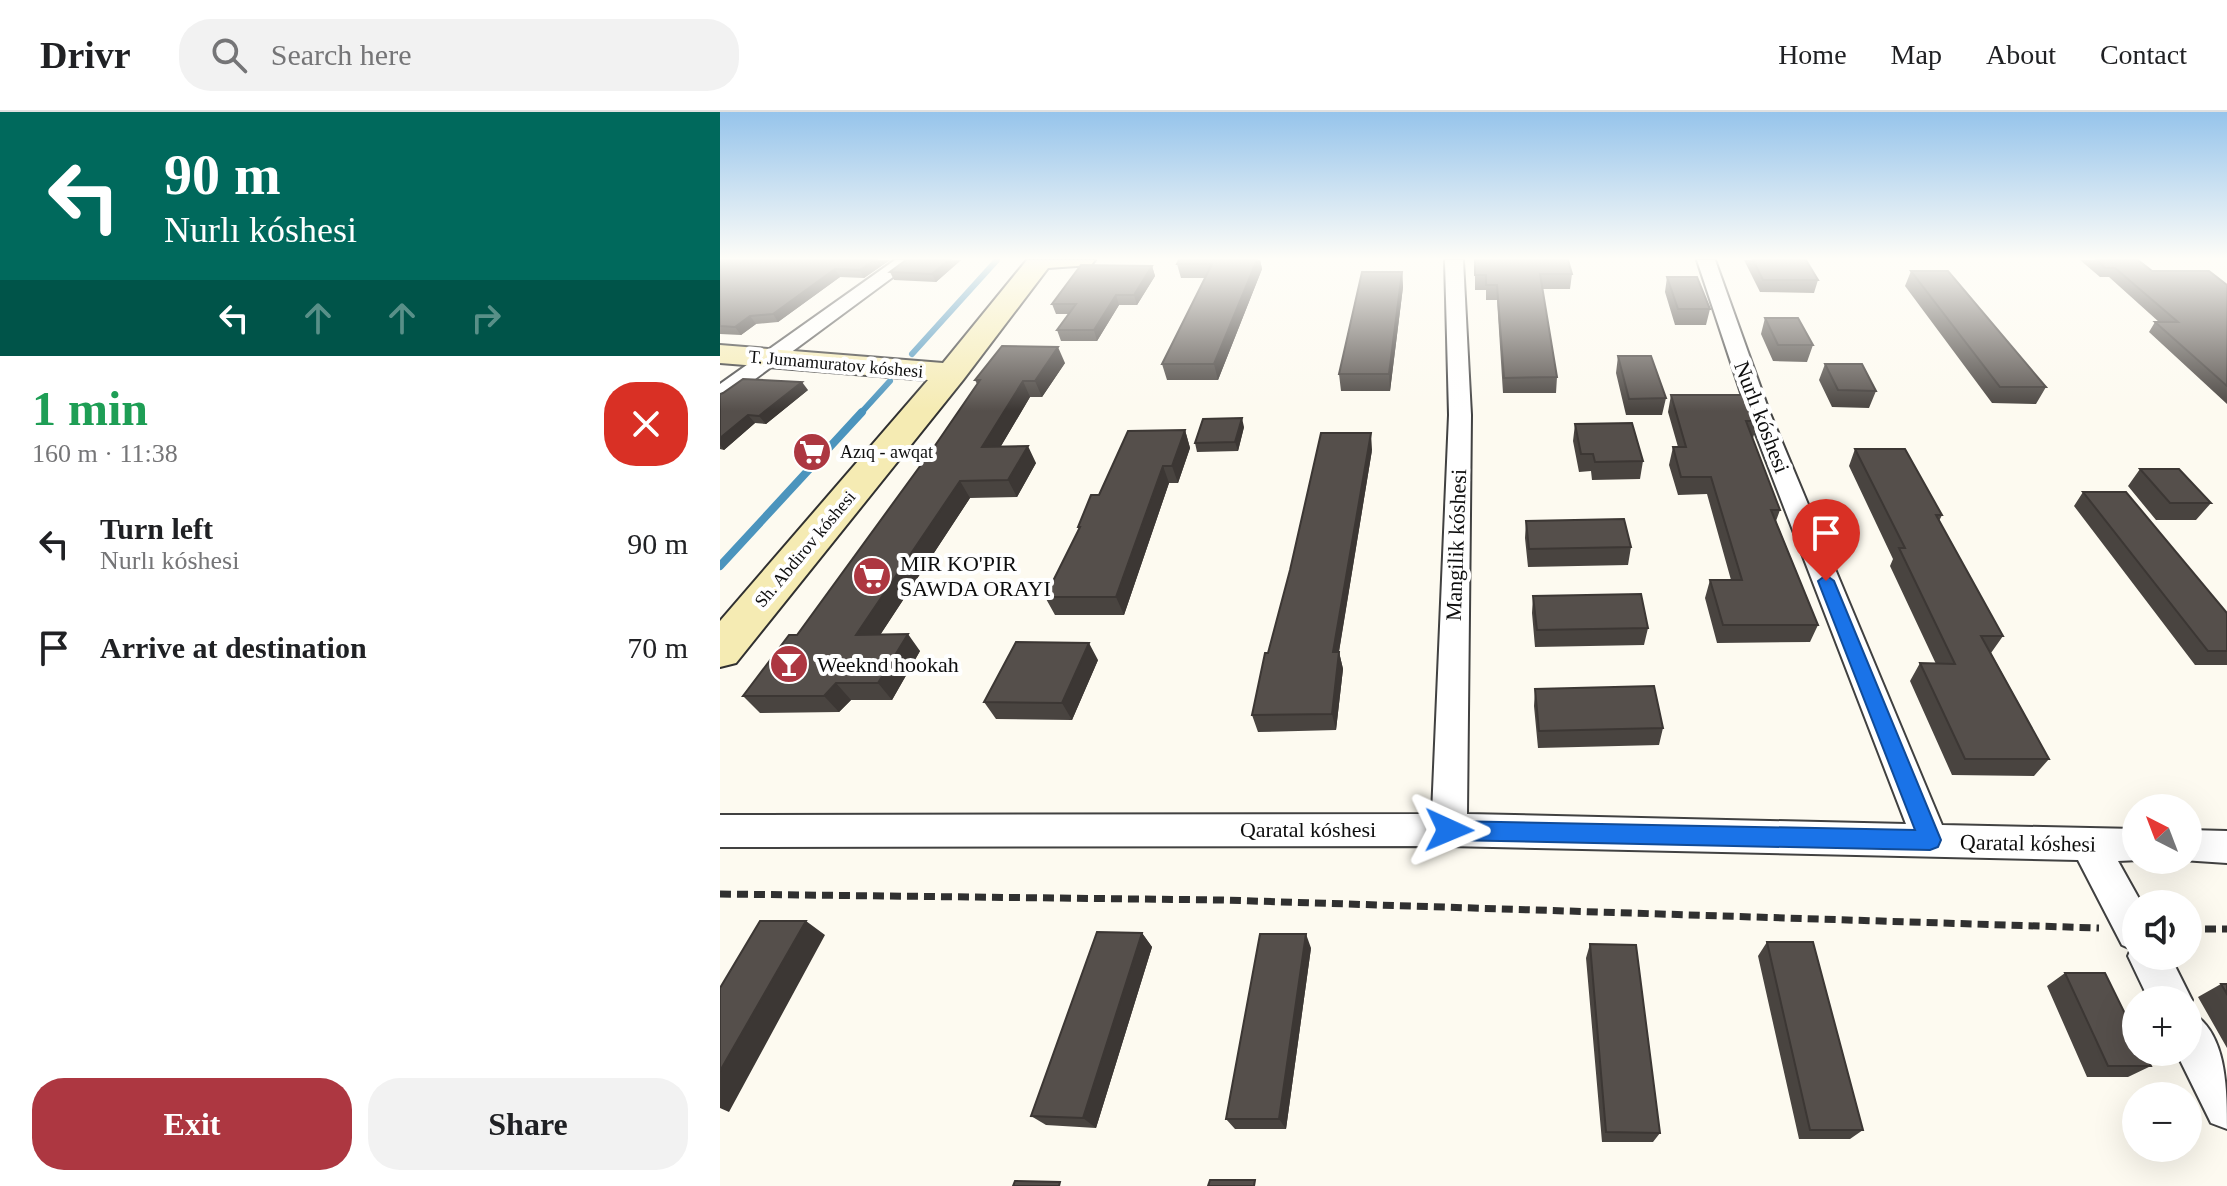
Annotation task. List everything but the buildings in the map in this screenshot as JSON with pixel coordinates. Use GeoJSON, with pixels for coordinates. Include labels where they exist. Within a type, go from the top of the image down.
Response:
{"type":"FeatureCollection","features":[{"type":"Feature","properties":{"kind":"main road","name":"Sh. Abdirov kóshesi"},"geometry":{"type":"LineString","coordinates":[[720,651],[1002,310]]}},
{"type":"Feature","properties":{"kind":"main road","name":"T. Jumamuratov kóshesi"},"geometry":{"type":"LineString","coordinates":[[720,354],[952,373]]}},
{"type":"Feature","properties":{"kind":"street"},"geometry":{"type":"LineString","coordinates":[[720,394],[837,310]]}},
{"type":"Feature","properties":{"kind":"street","name":"Mangilik kóshesi"},"geometry":{"type":"LineString","coordinates":[[1449,830],[1460,415],[1456,310]]}},
{"type":"Feature","properties":{"kind":"street","name":"Nurlı kóshesi"},"geometry":{"type":"LineString","coordinates":[[1723,310],[1758,411],[1930,840]]}},
{"type":"Feature","properties":{"kind":"street","name":"Qaratal kóshesi"},"geometry":{"type":"LineString","coordinates":[[720,831],[1449,830],[2122,845]]}},
{"type":"Feature","properties":{"kind":"street"},"geometry":{"type":"LineString","coordinates":[[2089,844],[2122,905]]}},
{"type":"Feature","properties":{"kind":"street"},"geometry":{"type":"LineString","coordinates":[[2202,846],[2227,847]]}},
{"type":"Feature","properties":{"kind":"street"},"geometry":{"type":"LineString","coordinates":[[2202,1059],[2227,1107]]}},
{"type":"Feature","properties":{"kind":"path"},"geometry":{"type":"LineString","coordinates":[[720,894],[1222,900],[2122,938]]}},
{"type":"Feature","properties":{"kind":"path"},"geometry":{"type":"LineString","coordinates":[[2202,929],[2227,929]]}},
{"type":"Feature","properties":{"kind":"waterway"},"geometry":{"type":"LineString","coordinates":[[912,354],[952,310]]}},
{"type":"Feature","properties":{"kind":"waterway"},"geometry":{"type":"LineString","coordinates":[[860,414],[890,381]]}},
{"type":"Feature","properties":{"kind":"waterway"},"geometry":{"type":"LineString","coordinates":[[720,566],[862,412]]}},
{"type":"Feature","properties":{"kind":"place","name":"Azıq - awqat"},"geometry":{"type":"Point","coordinates":[812,452]}},
{"type":"Feature","properties":{"kind":"place","name":"MIR KO'PIR SAWDA ORAYI"},"geometry":{"type":"Point","coordinates":[872,576]}},
{"type":"Feature","properties":{"kind":"place","name":"Weeknd hookah"},"geometry":{"type":"Point","coordinates":[789,664]}},
{"type":"Feature","properties":{"kind":"route"},"geometry":{"type":"LineString","coordinates":[[1449,830],[1930,840],[1826,581]]}}]}
